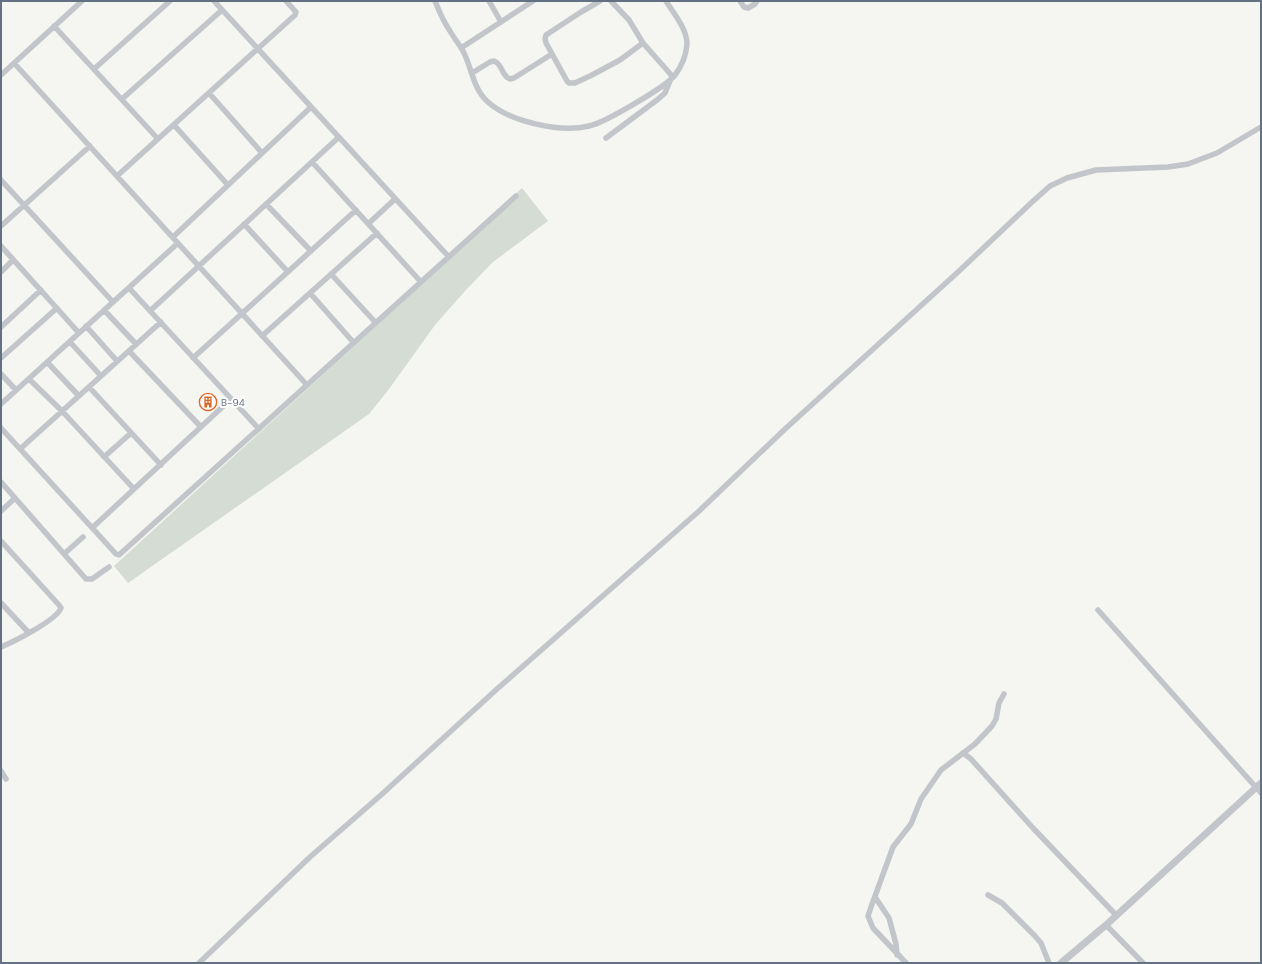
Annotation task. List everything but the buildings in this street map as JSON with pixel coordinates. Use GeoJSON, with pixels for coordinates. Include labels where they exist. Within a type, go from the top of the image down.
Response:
{"type":"FeatureCollection","features":[{"type":"Feature","properties":{"kind":"street"},"geometry":{"type":"LineString","coordinates":[[1,75],[82,1]]}},
{"type":"Feature","properties":{"kind":"street"},"geometry":{"type":"LineString","coordinates":[[94,69],[170,1]]}},
{"type":"Feature","properties":{"kind":"street"},"geometry":{"type":"LineString","coordinates":[[214,1],[448,257]]}},
{"type":"Feature","properties":{"kind":"street"},"geometry":{"type":"LineString","coordinates":[[117,176],[296,14],[286,1]]}},
{"type":"Feature","properties":{"kind":"street"},"geometry":{"type":"LineString","coordinates":[[435,1],[442,19],[461,48],[478,90],[483,97],[504,113],[534,124],[569,128],[590,126],[631,105],[672,79]]}},
{"type":"Feature","properties":{"kind":"street"},"geometry":{"type":"LineString","coordinates":[[489,1],[501,22]]}},
{"type":"Feature","properties":{"kind":"street"},"geometry":{"type":"LineString","coordinates":[[600,1],[546,35],[546,43],[567,81],[572,83],[609,66],[643,44]]}},
{"type":"Feature","properties":{"kind":"street"},"geometry":{"type":"LineString","coordinates":[[611,1],[629,20],[643,44],[672,79]]}},
{"type":"Feature","properties":{"kind":"street"},"geometry":{"type":"LineString","coordinates":[[606,138],[665,93],[684,61],[686,41],[683,29],[666,1]]}},
{"type":"Feature","properties":{"kind":"street"},"geometry":{"type":"LineString","coordinates":[[740,1],[744,7],[748,8],[757,1]]}},
{"type":"Feature","properties":{"kind":"street"},"geometry":{"type":"LineString","coordinates":[[461,48],[530,2]]}},
{"type":"Feature","properties":{"kind":"street"},"geometry":{"type":"LineString","coordinates":[[122,99],[222,10]]}},
{"type":"Feature","properties":{"kind":"street"},"geometry":{"type":"LineString","coordinates":[[54,26],[158,139]]}},
{"type":"Feature","properties":{"kind":"street"},"geometry":{"type":"LineString","coordinates":[[472,73],[494,61],[500,64],[505,76],[510,79],[552,54]]}},
{"type":"Feature","properties":{"kind":"street"},"geometry":{"type":"LineString","coordinates":[[14,63],[307,385]]}},
{"type":"Feature","properties":{"kind":"street"},"geometry":{"type":"LineString","coordinates":[[209,93],[262,153]]}},
{"type":"Feature","properties":{"kind":"street"},"geometry":{"type":"LineString","coordinates":[[173,237],[311,107]]}},
{"type":"Feature","properties":{"kind":"street"},"geometry":{"type":"LineString","coordinates":[[174,125],[228,185]]}},
{"type":"Feature","properties":{"kind":"street"},"geometry":{"type":"LineString","coordinates":[[199,963],[310,857],[381,795],[497,689],[698,512],[785,429],[958,272],[1030,203],[1050,186],[1067,178],[1096,170],[1168,167],[1188,164],[1217,153],[1261,127]]}},
{"type":"Feature","properties":{"kind":"street"},"geometry":{"type":"LineString","coordinates":[[150,311],[339,137]]}},
{"type":"Feature","properties":{"kind":"street"},"geometry":{"type":"LineString","coordinates":[[1,226],[90,146]]}},
{"type":"Feature","properties":{"kind":"street"},"geometry":{"type":"LineString","coordinates":[[312,162],[421,282]]}},
{"type":"Feature","properties":{"kind":"street"},"geometry":{"type":"LineString","coordinates":[[1,180],[113,302]]}},
{"type":"Feature","properties":{"kind":"street"},"geometry":{"type":"LineString","coordinates":[[1,428],[116,554],[122,554],[516,196]]}},
{"type":"Feature","properties":{"kind":"street"},"geometry":{"type":"LineString","coordinates":[[368,224],[395,199]]}},
{"type":"Feature","properties":{"kind":"street"},"geometry":{"type":"LineString","coordinates":[[266,204],[311,251]]}},
{"type":"Feature","properties":{"kind":"street"},"geometry":{"type":"LineString","coordinates":[[193,358],[356,210]]}},
{"type":"Feature","properties":{"kind":"street"},"geometry":{"type":"LineString","coordinates":[[244,224],[288,272]]}},
{"type":"Feature","properties":{"kind":"street"},"geometry":{"type":"LineString","coordinates":[[262,336],[376,233]]}},
{"type":"Feature","properties":{"kind":"street"},"geometry":{"type":"LineString","coordinates":[[1,404],[178,243]]}},
{"type":"Feature","properties":{"kind":"street"},"geometry":{"type":"LineString","coordinates":[[1,246],[79,333]]}},
{"type":"Feature","properties":{"kind":"street"},"geometry":{"type":"LineString","coordinates":[[1,272],[14,260]]}},
{"type":"Feature","properties":{"kind":"street"},"geometry":{"type":"LineString","coordinates":[[331,274],[376,323]]}},
{"type":"Feature","properties":{"kind":"street"},"geometry":{"type":"LineString","coordinates":[[129,288],[258,429]]}},
{"type":"Feature","properties":{"kind":"street"},"geometry":{"type":"LineString","coordinates":[[1,327],[41,290]]}},
{"type":"Feature","properties":{"kind":"street"},"geometry":{"type":"LineString","coordinates":[[310,293],[354,342]]}},
{"type":"Feature","properties":{"kind":"street"},"geometry":{"type":"LineString","coordinates":[[1,358],[57,308]]}},
{"type":"Feature","properties":{"kind":"street"},"geometry":{"type":"LineString","coordinates":[[104,310],[136,344]]}},
{"type":"Feature","properties":{"kind":"street"},"geometry":{"type":"LineString","coordinates":[[20,449],[161,322]]}},
{"type":"Feature","properties":{"kind":"street"},"geometry":{"type":"LineString","coordinates":[[86,326],[117,361]]}},
{"type":"Feature","properties":{"kind":"street"},"geometry":{"type":"LineString","coordinates":[[70,342],[101,376]]}},
{"type":"Feature","properties":{"kind":"street"},"geometry":{"type":"LineString","coordinates":[[129,351],[201,427]]}},
{"type":"Feature","properties":{"kind":"street"},"geometry":{"type":"LineString","coordinates":[[47,362],[79,396]]}},
{"type":"Feature","properties":{"kind":"street"},"geometry":{"type":"LineString","coordinates":[[1,374],[16,390]]}},
{"type":"Feature","properties":{"kind":"street"},"geometry":{"type":"LineString","coordinates":[[29,379],[62,411],[134,489]]}},
{"type":"Feature","properties":{"kind":"street"},"geometry":{"type":"LineString","coordinates":[[89,387],[160,465]]}},
{"type":"Feature","properties":{"kind":"street"},"geometry":{"type":"LineString","coordinates":[[92,528],[231,399]]}},
{"type":"Feature","properties":{"kind":"street"},"geometry":{"type":"LineString","coordinates":[[104,457],[131,433]]}},
{"type":"Feature","properties":{"kind":"street"},"geometry":{"type":"LineString","coordinates":[[1,482],[88,580],[92,579],[109,566]]}},
{"type":"Feature","properties":{"kind":"street"},"geometry":{"type":"LineString","coordinates":[[1,511],[15,498]]}},
{"type":"Feature","properties":{"kind":"street"},"geometry":{"type":"LineString","coordinates":[[64,554],[83,537]]}},
{"type":"Feature","properties":{"kind":"street"},"geometry":{"type":"LineString","coordinates":[[1,541],[61,608],[58,614],[29,633],[1,647]]}},
{"type":"Feature","properties":{"kind":"street"},"geometry":{"type":"LineString","coordinates":[[1,603],[29,633]]}},
{"type":"Feature","properties":{"kind":"street"},"geometry":{"type":"LineString","coordinates":[[1061,963],[1106,925],[1259,788],[1098,610]]}},
{"type":"Feature","properties":{"kind":"street"},"geometry":{"type":"LineString","coordinates":[[906,963],[876,932],[870,923],[868,916],[869,911],[893,847],[911,824],[921,799],[941,770],[985,734],[994,723],[999,703],[1004,694]]}},
{"type":"Feature","properties":{"kind":"street"},"geometry":{"type":"LineString","coordinates":[[963,753],[971,759],[1033,828],[1116,915]]}},
{"type":"Feature","properties":{"kind":"street"},"geometry":{"type":"LineString","coordinates":[[1,771],[6,779]]}},
{"type":"Feature","properties":{"kind":"street"},"geometry":{"type":"LineString","coordinates":[[988,895],[1002,903],[1035,936],[1041,943],[1049,963]]}},
{"type":"Feature","properties":{"kind":"street"},"geometry":{"type":"LineString","coordinates":[[875,897],[888,918],[896,944],[897,954]]}},
{"type":"Feature","properties":{"kind":"street"},"geometry":{"type":"LineString","coordinates":[[1106,925],[1144,963]]}},
{"type":"Feature","properties":{"kind":"shaded area"},"geometry":{"type":"Polygon","coordinates":[[[522,188],[548,221],[493,262],[465,291],[435,325],[369,414],[128,583],[114,566],[398,306],[522,188]]]}},
{"type":"Feature","properties":{"kind":"place","name":"B-94"},"geometry":{"type":"Point","coordinates":[208,402]}}]}
